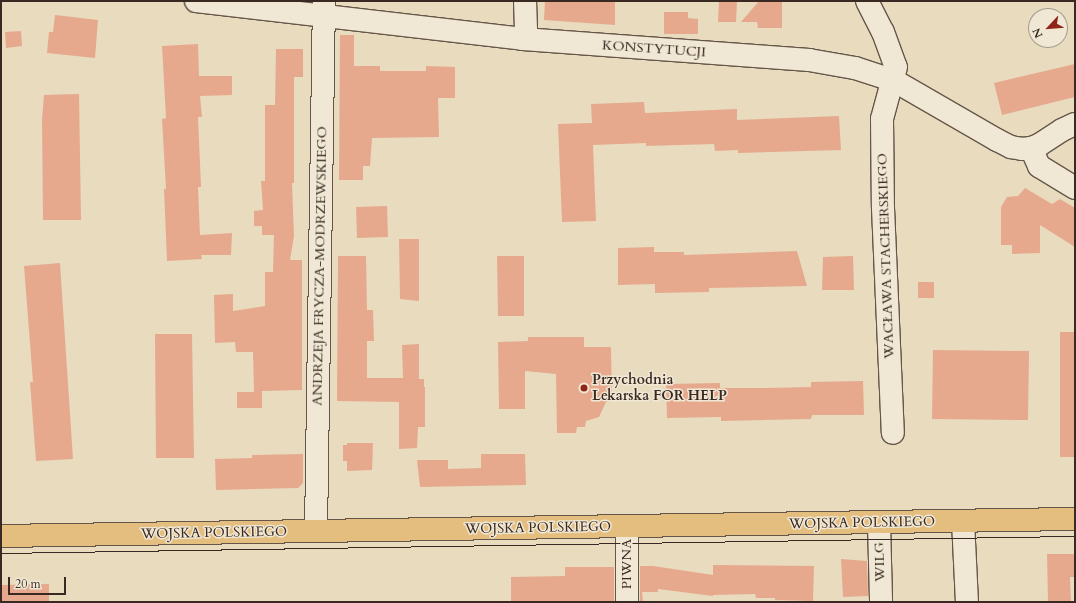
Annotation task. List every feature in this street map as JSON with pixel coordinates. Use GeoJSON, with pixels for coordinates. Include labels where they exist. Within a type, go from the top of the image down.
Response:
{"type":"FeatureCollection","features":[{"type":"Feature","properties":{"kind":"main road","name":"WOJSKA POLSKIEGO"},"geometry":{"type":"LineString","coordinates":[[1,536],[1075,519]]}},
{"type":"Feature","properties":{"kind":"street","name":"KONSTYTUCJI"},"geometry":{"type":"LineString","coordinates":[[196,1],[324,8],[523,39],[809,60],[855,68],[893,80],[1011,147],[1032,148]]}},
{"type":"Feature","properties":{"kind":"street"},"geometry":{"type":"LineString","coordinates":[[523,39],[526,29],[525,1]]}},
{"type":"Feature","properties":{"kind":"street","name":"WACŁAWA STACHERSKIEGO"},"geometry":{"type":"LineString","coordinates":[[867,1],[883,32],[896,67],[882,119],[883,208],[893,433]]}},
{"type":"Feature","properties":{"kind":"street","name":"ANDRZEJA FRYCZA-MODRZEWSKIEGO"},"geometry":{"type":"LineString","coordinates":[[316,531],[324,8]]}},
{"type":"Feature","properties":{"kind":"street"},"geometry":{"type":"LineString","coordinates":[[1075,124],[1032,148],[1039,166],[1075,188]]}},
{"type":"Feature","properties":{"kind":"street"},"geometry":{"type":"LineString","coordinates":[[963,521],[966,602]]}},
{"type":"Feature","properties":{"kind":"street","name":"WILG"},"geometry":{"type":"LineString","coordinates":[[879,523],[881,602]]}},
{"type":"Feature","properties":{"kind":"street","name":"PIWNA"},"geometry":{"type":"LineString","coordinates":[[627,526],[627,602]]}},
{"type":"Feature","properties":{"kind":"building"},"geometry":{"type":"Polygon","coordinates":[[[545,1],[615,1],[615,25],[544,20],[545,1]]]}},
{"type":"Feature","properties":{"kind":"building"},"geometry":{"type":"Polygon","coordinates":[[[719,1],[737,1],[736,22],[718,22],[719,1]]]}},
{"type":"Feature","properties":{"kind":"building"},"geometry":{"type":"Polygon","coordinates":[[[759,1],[782,1],[782,28],[758,28],[757,22],[741,22],[759,1]]]}},
{"type":"Feature","properties":{"kind":"building"},"geometry":{"type":"Polygon","coordinates":[[[664,12],[688,12],[688,18],[698,19],[698,34],[664,34],[664,12]]]}},
{"type":"Feature","properties":{"kind":"building"},"geometry":{"type":"Polygon","coordinates":[[[55,15],[98,20],[95,58],[47,53],[49,32],[53,32],[55,15]]]}},
{"type":"Feature","properties":{"kind":"building"},"geometry":{"type":"Polygon","coordinates":[[[21,31],[22,46],[6,48],[5,32],[21,31]]]}},
{"type":"Feature","properties":{"kind":"building"},"geometry":{"type":"Polygon","coordinates":[[[340,35],[354,35],[354,66],[380,66],[380,71],[426,71],[426,66],[455,67],[455,98],[438,98],[439,137],[372,138],[370,166],[363,166],[363,180],[339,180],[340,35]]]}},
{"type":"Feature","properties":{"kind":"building"},"geometry":{"type":"Polygon","coordinates":[[[198,44],[199,76],[232,76],[232,95],[200,96],[202,117],[198,117],[201,187],[198,187],[200,235],[232,233],[231,255],[201,255],[202,259],[167,261],[164,189],[166,189],[162,119],[166,118],[162,46],[198,44]]]}},
{"type":"Feature","properties":{"kind":"building"},"geometry":{"type":"Polygon","coordinates":[[[276,49],[303,49],[303,77],[294,77],[294,183],[292,183],[294,236],[290,260],[302,260],[302,390],[262,391],[262,408],[237,408],[237,392],[254,392],[253,352],[236,352],[235,342],[215,343],[214,295],[233,294],[233,311],[265,306],[265,272],[273,272],[274,235],[262,235],[262,226],[254,226],[254,211],[263,210],[261,181],[265,181],[265,105],[275,105],[276,49]]]}},
{"type":"Feature","properties":{"kind":"building"},"geometry":{"type":"Polygon","coordinates":[[[1075,64],[1075,97],[1002,115],[994,83],[1075,64]]]}},
{"type":"Feature","properties":{"kind":"building"},"geometry":{"type":"Polygon","coordinates":[[[79,94],[81,220],[43,220],[42,120],[44,95],[79,94]]]}},
{"type":"Feature","properties":{"kind":"building"},"geometry":{"type":"Polygon","coordinates":[[[644,102],[645,113],[737,109],[737,120],[839,116],[841,150],[738,153],[738,150],[715,151],[714,144],[646,146],[646,143],[593,145],[596,221],[562,222],[558,124],[592,123],[591,104],[644,102]]]}},
{"type":"Feature","properties":{"kind":"building"},"geometry":{"type":"Polygon","coordinates":[[[1025,188],[1052,204],[1060,199],[1075,208],[1075,247],[1040,225],[1040,253],[1012,254],[1012,245],[1001,245],[1001,207],[1007,197],[1018,196],[1025,188]]]}},
{"type":"Feature","properties":{"kind":"building"},"geometry":{"type":"Polygon","coordinates":[[[387,206],[388,237],[357,238],[356,207],[387,206]]]}},
{"type":"Feature","properties":{"kind":"building"},"geometry":{"type":"Polygon","coordinates":[[[399,239],[419,239],[419,301],[400,299],[399,239]]]}},
{"type":"Feature","properties":{"kind":"building"},"geometry":{"type":"Polygon","coordinates":[[[654,247],[654,252],[684,252],[684,255],[797,251],[807,286],[709,288],[709,292],[655,293],[655,284],[618,285],[618,248],[654,247]]]}},
{"type":"Feature","properties":{"kind":"building"},"geometry":{"type":"Polygon","coordinates":[[[338,256],[366,256],[367,310],[373,310],[374,341],[367,341],[367,378],[403,378],[402,345],[419,344],[419,379],[424,379],[425,387],[425,427],[418,427],[417,448],[399,449],[399,402],[337,401],[338,256]]]}},
{"type":"Feature","properties":{"kind":"building"},"geometry":{"type":"Polygon","coordinates":[[[497,256],[524,256],[524,316],[498,316],[497,256]]]}},
{"type":"Feature","properties":{"kind":"building"},"geometry":{"type":"Polygon","coordinates":[[[853,256],[854,290],[822,290],[823,257],[853,256]]]}},
{"type":"Feature","properties":{"kind":"building"},"geometry":{"type":"Polygon","coordinates":[[[60,263],[73,459],[36,461],[30,382],[33,382],[24,266],[60,263]]]}},
{"type":"Feature","properties":{"kind":"building"},"geometry":{"type":"Polygon","coordinates":[[[918,282],[934,282],[934,298],[918,298],[918,282]]]}},
{"type":"Feature","properties":{"kind":"building"},"geometry":{"type":"Polygon","coordinates":[[[1060,332],[1075,332],[1075,457],[1060,457],[1060,332]]]}},
{"type":"Feature","properties":{"kind":"building"},"geometry":{"type":"Polygon","coordinates":[[[155,334],[192,334],[194,458],[156,458],[155,334]]]}},
{"type":"Feature","properties":{"kind":"building","name":"Przychodnia Lekarska FOR HELP"},"geometry":{"type":"Polygon","coordinates":[[[528,337],[584,337],[584,347],[611,347],[612,401],[606,402],[599,417],[586,421],[585,427],[577,427],[576,433],[557,433],[556,374],[525,371],[525,409],[499,409],[498,342],[528,341],[528,337]]]}},
{"type":"Feature","properties":{"kind":"building"},"geometry":{"type":"Polygon","coordinates":[[[933,350],[1029,351],[1028,420],[932,419],[933,350]]]}},
{"type":"Feature","properties":{"kind":"building"},"geometry":{"type":"Polygon","coordinates":[[[863,381],[864,415],[812,415],[811,419],[721,421],[721,417],[667,418],[666,384],[720,383],[720,388],[766,388],[811,387],[811,382],[863,381]]]}},
{"type":"Feature","properties":{"kind":"building"},"geometry":{"type":"Polygon","coordinates":[[[347,443],[373,443],[372,470],[347,471],[347,461],[343,461],[343,445],[347,445],[347,443]]]}},
{"type":"Feature","properties":{"kind":"building"},"geometry":{"type":"Polygon","coordinates":[[[303,454],[303,483],[298,488],[216,490],[215,459],[252,458],[252,455],[303,454]]]}},
{"type":"Feature","properties":{"kind":"building"},"geometry":{"type":"Polygon","coordinates":[[[481,454],[525,454],[526,485],[420,487],[417,460],[448,460],[448,469],[481,468],[481,454]]]}},
{"type":"Feature","properties":{"kind":"building"},"geometry":{"type":"Polygon","coordinates":[[[1047,554],[1075,554],[1075,577],[1070,577],[1071,602],[1048,602],[1047,554]]]}},
{"type":"Feature","properties":{"kind":"building"},"geometry":{"type":"Polygon","coordinates":[[[841,559],[867,561],[868,596],[843,597],[841,559]]]}},
{"type":"Feature","properties":{"kind":"building"},"geometry":{"type":"Polygon","coordinates":[[[713,565],[814,566],[813,601],[756,598],[755,594],[713,596],[658,589],[658,592],[642,592],[643,602],[640,602],[640,566],[653,566],[713,575],[713,565]]]}},
{"type":"Feature","properties":{"kind":"building"},"geometry":{"type":"Polygon","coordinates":[[[565,567],[614,567],[614,602],[511,602],[511,577],[565,576],[565,567]]]}},
{"type":"Feature","properties":{"kind":"building"},"geometry":{"type":"Polygon","coordinates":[[[49,584],[49,602],[1,602],[1,585],[49,584]]]}},
{"type":"Feature","properties":{"kind":"tram line"},"geometry":{"type":"LineString","coordinates":[[1,553],[1075,536]]}},
{"type":"Feature","properties":{"kind":"place","name":"Przychodnia Lekarska FOR HELP"},"geometry":{"type":"Point","coordinates":[584,388]}}]}
